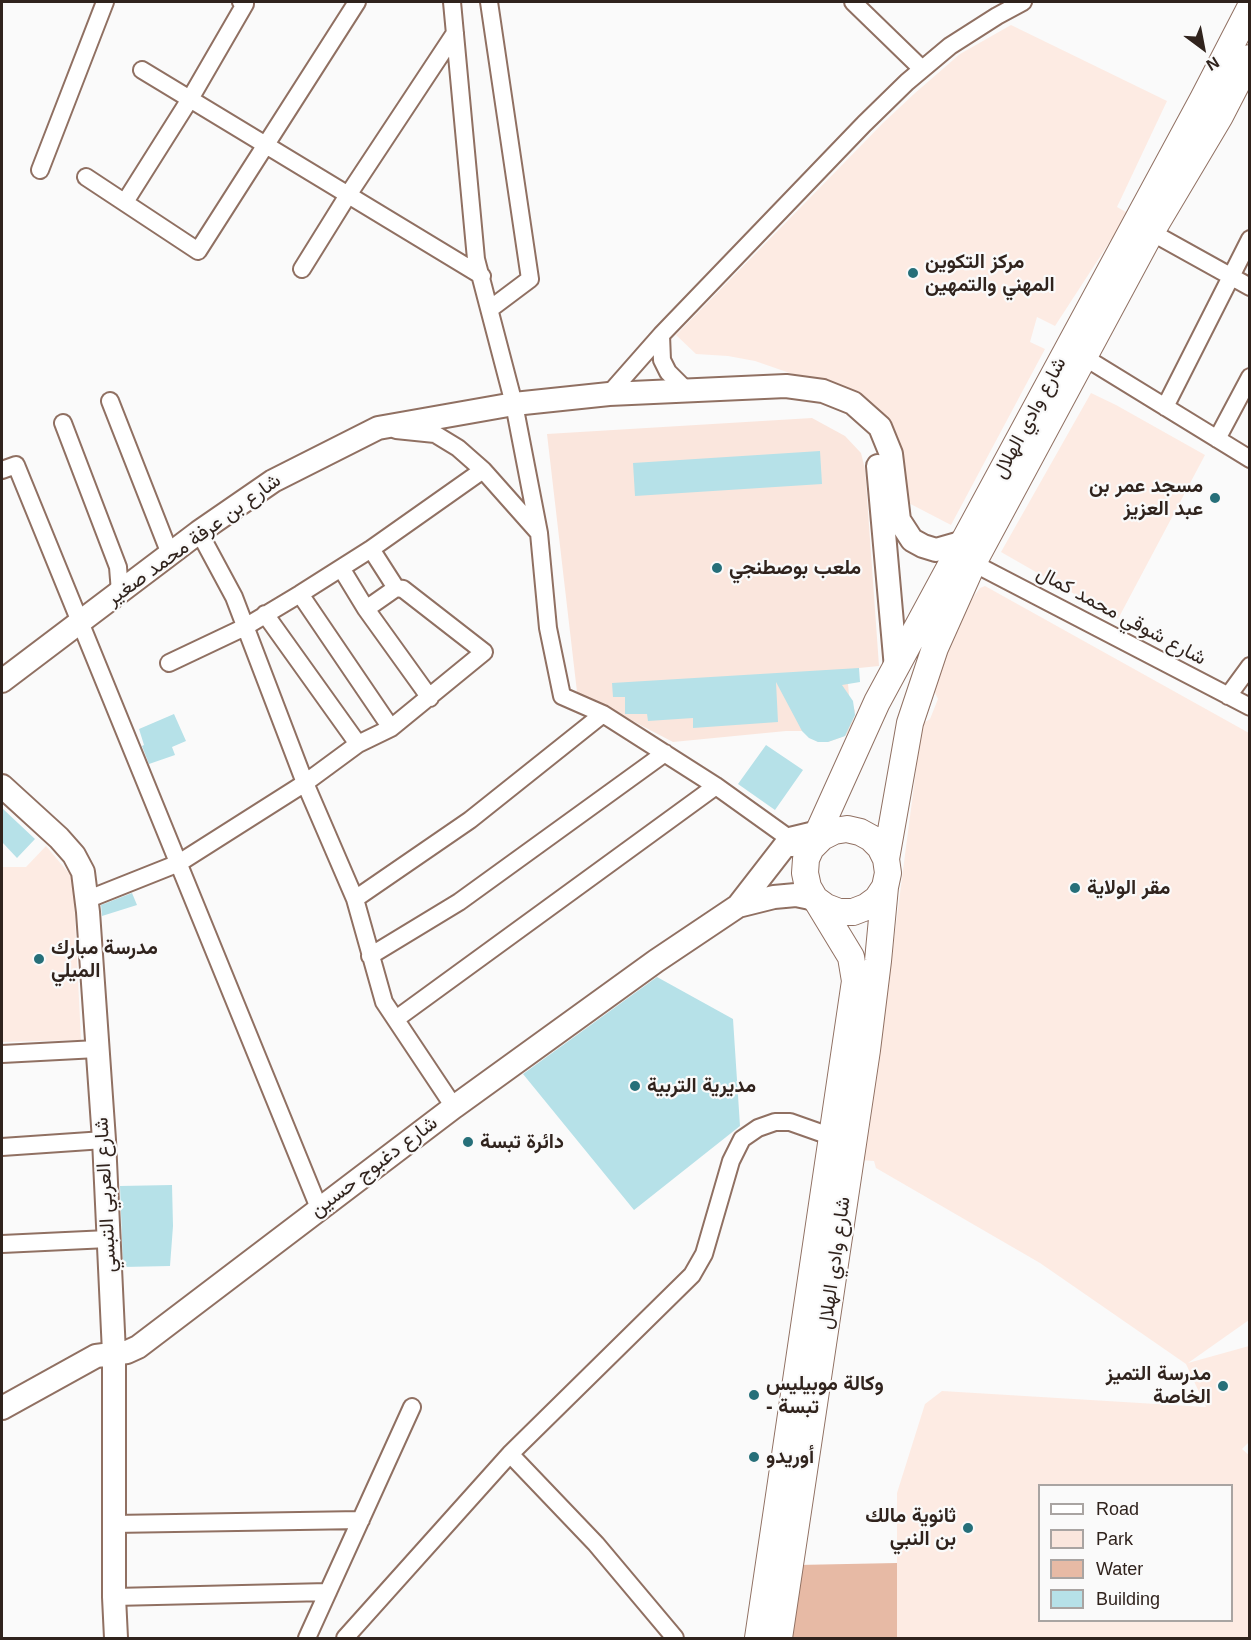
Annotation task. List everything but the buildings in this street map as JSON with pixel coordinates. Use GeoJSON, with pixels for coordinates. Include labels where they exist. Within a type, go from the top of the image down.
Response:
{"type":"FeatureCollection","features":[{"type":"Feature","properties":{"kind":"main road","name":"شارع وادي الهلال"},"geometry":{"type":"LineString","coordinates":[[886,859],[910,723],[969,552],[1250,8]]}},
{"type":"Feature","properties":{"kind":"main road","name":"شارع وادي الهلال"},"geometry":{"type":"LineString","coordinates":[[814,837],[877,702],[896,668],[969,552],[1083,357],[1151,232],[1220,116],[1250,58]]}},
{"type":"Feature","properties":{"kind":"main road"},"geometry":{"type":"LineString","coordinates":[[847,829],[860,832],[871,837],[880,847],[886,859],[888,873],[885,887],[877,899],[853,912],[839,912],[826,907],[815,898],[808,887],[805,873],[806,859],[814,837],[847,829]]}},
{"type":"Feature","properties":{"kind":"main road","name":"شارع وادي الهلال"},"geometry":{"type":"LineString","coordinates":[[758,1638],[843,1141],[877,972],[885,887]]}},
{"type":"Feature","properties":{"kind":"main road","name":"شارع وادي الهلال"},"geometry":{"type":"LineString","coordinates":[[779,1638],[843,1141],[855,981],[854,968],[844,943],[815,898]]}},
{"type":"Feature","properties":{"kind":"street"},"geometry":{"type":"LineString","coordinates":[[40,170],[105,2]]}},
{"type":"Feature","properties":{"kind":"street"},"geometry":{"type":"LineString","coordinates":[[125,202],[190,99],[245,4],[241,2]]}},
{"type":"Feature","properties":{"kind":"street"},"geometry":{"type":"LineString","coordinates":[[86,177],[198,250],[357,2]]}},
{"type":"Feature","properties":{"kind":"street"},"geometry":{"type":"LineString","coordinates":[[452,2],[476,259],[514,404],[539,533],[548,628],[562,696],[603,714],[716,786],[814,837],[738,906]]}},
{"type":"Feature","properties":{"kind":"street"},"geometry":{"type":"LineString","coordinates":[[489,2],[530,279],[490,309]]}},
{"type":"Feature","properties":{"kind":"street"},"geometry":{"type":"LineString","coordinates":[[853,2],[922,69]]}},
{"type":"Feature","properties":{"kind":"street"},"geometry":{"type":"LineString","coordinates":[[609,394],[662,335],[864,124],[922,69],[1004,6],[1023,2]]}},
{"type":"Feature","properties":{"kind":"street"},"geometry":{"type":"LineString","coordinates":[[302,269],[455,33]]}},
{"type":"Feature","properties":{"kind":"street"},"geometry":{"type":"LineString","coordinates":[[142,70],[482,276]]}},
{"type":"Feature","properties":{"kind":"street"},"geometry":{"type":"LineString","coordinates":[[1151,232],[1250,287]]}},
{"type":"Feature","properties":{"kind":"street"},"geometry":{"type":"LineString","coordinates":[[1165,407],[1250,238]]}},
{"type":"Feature","properties":{"kind":"street"},"geometry":{"type":"LineString","coordinates":[[662,335],[662,360],[668,372],[686,390]]}},
{"type":"Feature","properties":{"kind":"street"},"geometry":{"type":"LineString","coordinates":[[1083,357],[1250,459]]}},
{"type":"Feature","properties":{"kind":"street"},"geometry":{"type":"LineString","coordinates":[[1217,439],[1250,377]]}},
{"type":"Feature","properties":{"kind":"street","name":"شارع بن عرفة محمد صغير"},"geometry":{"type":"LineString","coordinates":[[2,681],[199,532],[273,481],[378,428],[514,404],[609,394],[686,390],[786,386],[823,391],[853,403],[880,427],[891,454],[899,520],[912,540],[936,550],[969,552]]}},
{"type":"Feature","properties":{"kind":"street","name":"شارع بن عرفة محمد صغير"},"geometry":{"type":"LineString","coordinates":[[686,390],[783,397],[817,402],[843,413],[862,428],[877,454],[896,668]]}},
{"type":"Feature","properties":{"kind":"street"},"geometry":{"type":"LineString","coordinates":[[110,402],[170,554]]}},
{"type":"Feature","properties":{"kind":"street"},"geometry":{"type":"LineString","coordinates":[[63,423],[118,567],[120,592]]}},
{"type":"Feature","properties":{"kind":"street"},"geometry":{"type":"LineString","coordinates":[[378,428],[435,434],[458,448],[483,470],[539,533]]}},
{"type":"Feature","properties":{"kind":"street"},"geometry":{"type":"LineString","coordinates":[[2,470],[16,465],[319,1208]]}},
{"type":"Feature","properties":{"kind":"street"},"geometry":{"type":"LineString","coordinates":[[169,663],[245,627],[300,594],[371,549],[483,470]]}},
{"type":"Feature","properties":{"kind":"street"},"geometry":{"type":"LineString","coordinates":[[199,532],[234,597],[305,783],[355,899],[369,956],[384,1002],[454,1107]]}},
{"type":"Feature","properties":{"kind":"street"},"geometry":{"type":"LineString","coordinates":[[371,549],[396,588]]}},
{"type":"Feature","properties":{"kind":"street","name":"شارع شوقي محمد كمال"},"geometry":{"type":"LineString","coordinates":[[969,552],[1250,707]]}},
{"type":"Feature","properties":{"kind":"street"},"geometry":{"type":"LineString","coordinates":[[341,568],[366,609],[429,698]]}},
{"type":"Feature","properties":{"kind":"street"},"geometry":{"type":"LineString","coordinates":[[86,900],[179,863],[305,783],[358,744],[391,728],[484,652],[403,589],[396,588],[366,609]]}},
{"type":"Feature","properties":{"kind":"street"},"geometry":{"type":"LineString","coordinates":[[300,594],[391,728]]}},
{"type":"Feature","properties":{"kind":"street"},"geometry":{"type":"LineString","coordinates":[[266,614],[358,744]]}},
{"type":"Feature","properties":{"kind":"street"},"geometry":{"type":"LineString","coordinates":[[1228,696],[1250,666]]}},
{"type":"Feature","properties":{"kind":"street"},"geometry":{"type":"LineString","coordinates":[[355,899],[470,820],[603,714]]}},
{"type":"Feature","properties":{"kind":"street"},"geometry":{"type":"LineString","coordinates":[[369,956],[459,902],[665,753]]}},
{"type":"Feature","properties":{"kind":"street","name":"شارع العربي التبسي"},"geometry":{"type":"LineString","coordinates":[[2,786],[59,838],[74,855],[83,872],[104,1140],[114,1353],[116,1638]]}},
{"type":"Feature","properties":{"kind":"street"},"geometry":{"type":"LineString","coordinates":[[396,1019],[716,786]]}},
{"type":"Feature","properties":{"kind":"street"},"geometry":{"type":"LineString","coordinates":[[738,906],[774,897],[796,895],[815,898]]}},
{"type":"Feature","properties":{"kind":"street","name":"شارع دغبوج حسين"},"geometry":{"type":"LineString","coordinates":[[2,1408],[96,1356],[127,1352],[138,1347],[454,1107],[656,961],[738,906]]}},
{"type":"Feature","properties":{"kind":"street"},"geometry":{"type":"LineString","coordinates":[[2,1054],[97,1049]]}},
{"type":"Feature","properties":{"kind":"street"},"geometry":{"type":"LineString","coordinates":[[345,1638],[510,1454],[692,1275],[704,1254],[711,1235],[731,1161],[742,1139],[758,1128],[775,1122],[790,1122],[843,1141]]}},
{"type":"Feature","properties":{"kind":"street"},"geometry":{"type":"LineString","coordinates":[[2,1147],[104,1140]]}},
{"type":"Feature","properties":{"kind":"street"},"geometry":{"type":"LineString","coordinates":[[2,1244],[108,1239]]}},
{"type":"Feature","properties":{"kind":"street"},"geometry":{"type":"LineString","coordinates":[[307,1638],[412,1407]]}},
{"type":"Feature","properties":{"kind":"street"},"geometry":{"type":"LineString","coordinates":[[510,1454],[596,1544],[675,1638]]}},
{"type":"Feature","properties":{"kind":"street"},"geometry":{"type":"LineString","coordinates":[[114,1524],[361,1520]]}},
{"type":"Feature","properties":{"kind":"street"},"geometry":{"type":"LineString","coordinates":[[114,1597],[328,1592]]}},
{"type":"Feature","properties":{"kind":"shaded area","name":"مركز التكوين المهني والتمهين"},"geometry":{"type":"Polygon","coordinates":[[[1011,25],[1167,101],[1117,207],[1126,212],[1118,229],[1055,326],[1037,317],[1030,342],[1045,349],[951,525],[899,498],[895,451],[810,380],[755,361],[696,354],[676,335],[915,93],[960,54],[1011,25]]]}},
{"type":"Feature","properties":{"kind":"shaded area"},"geometry":{"type":"Polygon","coordinates":[[[1091,393],[1205,455],[1118,619],[1001,552],[1091,393]]]}},
{"type":"Feature","properties":{"kind":"shaded area","name":"مقر الولاية"},"geometry":{"type":"Polygon","coordinates":[[[985,586],[1249,733],[1249,1320],[1188,1363],[1249,1346],[1249,1442],[1242,1449],[1250,1456],[1249,1638],[897,1638],[897,1493],[925,1404],[942,1391],[1206,1407],[1186,1364],[1040,1263],[876,1168],[874,1161],[859,1160],[869,1132],[922,724],[930,719],[938,699],[927,675],[980,588],[985,586]]]}},
{"type":"Feature","properties":{"kind":"shaded area","name":"مدرسة مبارك الميلي"},"geometry":{"type":"Polygon","coordinates":[[[46,846],[73,878],[81,1040],[2,1042],[2,867],[26,867],[46,846]]]}},
{"type":"Feature","properties":{"kind":"green space","name":"ملعب بوصطنجي"},"geometry":{"type":"Polygon","coordinates":[[[812,418],[845,436],[861,453],[865,469],[879,666],[859,668],[848,684],[855,711],[851,729],[845,736],[828,742],[818,742],[802,731],[786,731],[673,742],[577,692],[547,434],[812,418]]]}},
{"type":"Feature","properties":{"kind":"water"},"geometry":{"type":"Polygon","coordinates":[[[897,1563],[897,1638],[791,1638],[797,1565],[897,1563]]]}},
{"type":"Feature","properties":{"kind":"place","name":"مركز التكوين المهني والتمهين"},"geometry":{"type":"Point","coordinates":[913,273]}},
{"type":"Feature","properties":{"kind":"place","name":"مسجد عمر بن عبد العزيز"},"geometry":{"type":"Point","coordinates":[1215,498]}},
{"type":"Feature","properties":{"kind":"place","name":"ملعب بوصطنجي"},"geometry":{"type":"Point","coordinates":[717,568]}},
{"type":"Feature","properties":{"kind":"place","name":"مقر الولاية"},"geometry":{"type":"Point","coordinates":[1075,888]}},
{"type":"Feature","properties":{"kind":"place","name":"مدرسة مبارك الميلي"},"geometry":{"type":"Point","coordinates":[39,959]}},
{"type":"Feature","properties":{"kind":"place","name":"مديرية التربية"},"geometry":{"type":"Point","coordinates":[635,1086]}},
{"type":"Feature","properties":{"kind":"place","name":"دائرة تبسة"},"geometry":{"type":"Point","coordinates":[468,1142]}},
{"type":"Feature","properties":{"kind":"place","name":"مدرسة التميز الخاصة"},"geometry":{"type":"Point","coordinates":[1223,1386]}},
{"type":"Feature","properties":{"kind":"place","name":"وكالة موبيليس - تبسة"},"geometry":{"type":"Point","coordinates":[754,1395]}},
{"type":"Feature","properties":{"kind":"place","name":"أوريدو"},"geometry":{"type":"Point","coordinates":[754,1457]}},
{"type":"Feature","properties":{"kind":"place","name":"ثانوية مالك بن النبي"},"geometry":{"type":"Point","coordinates":[968,1528]}}]}
